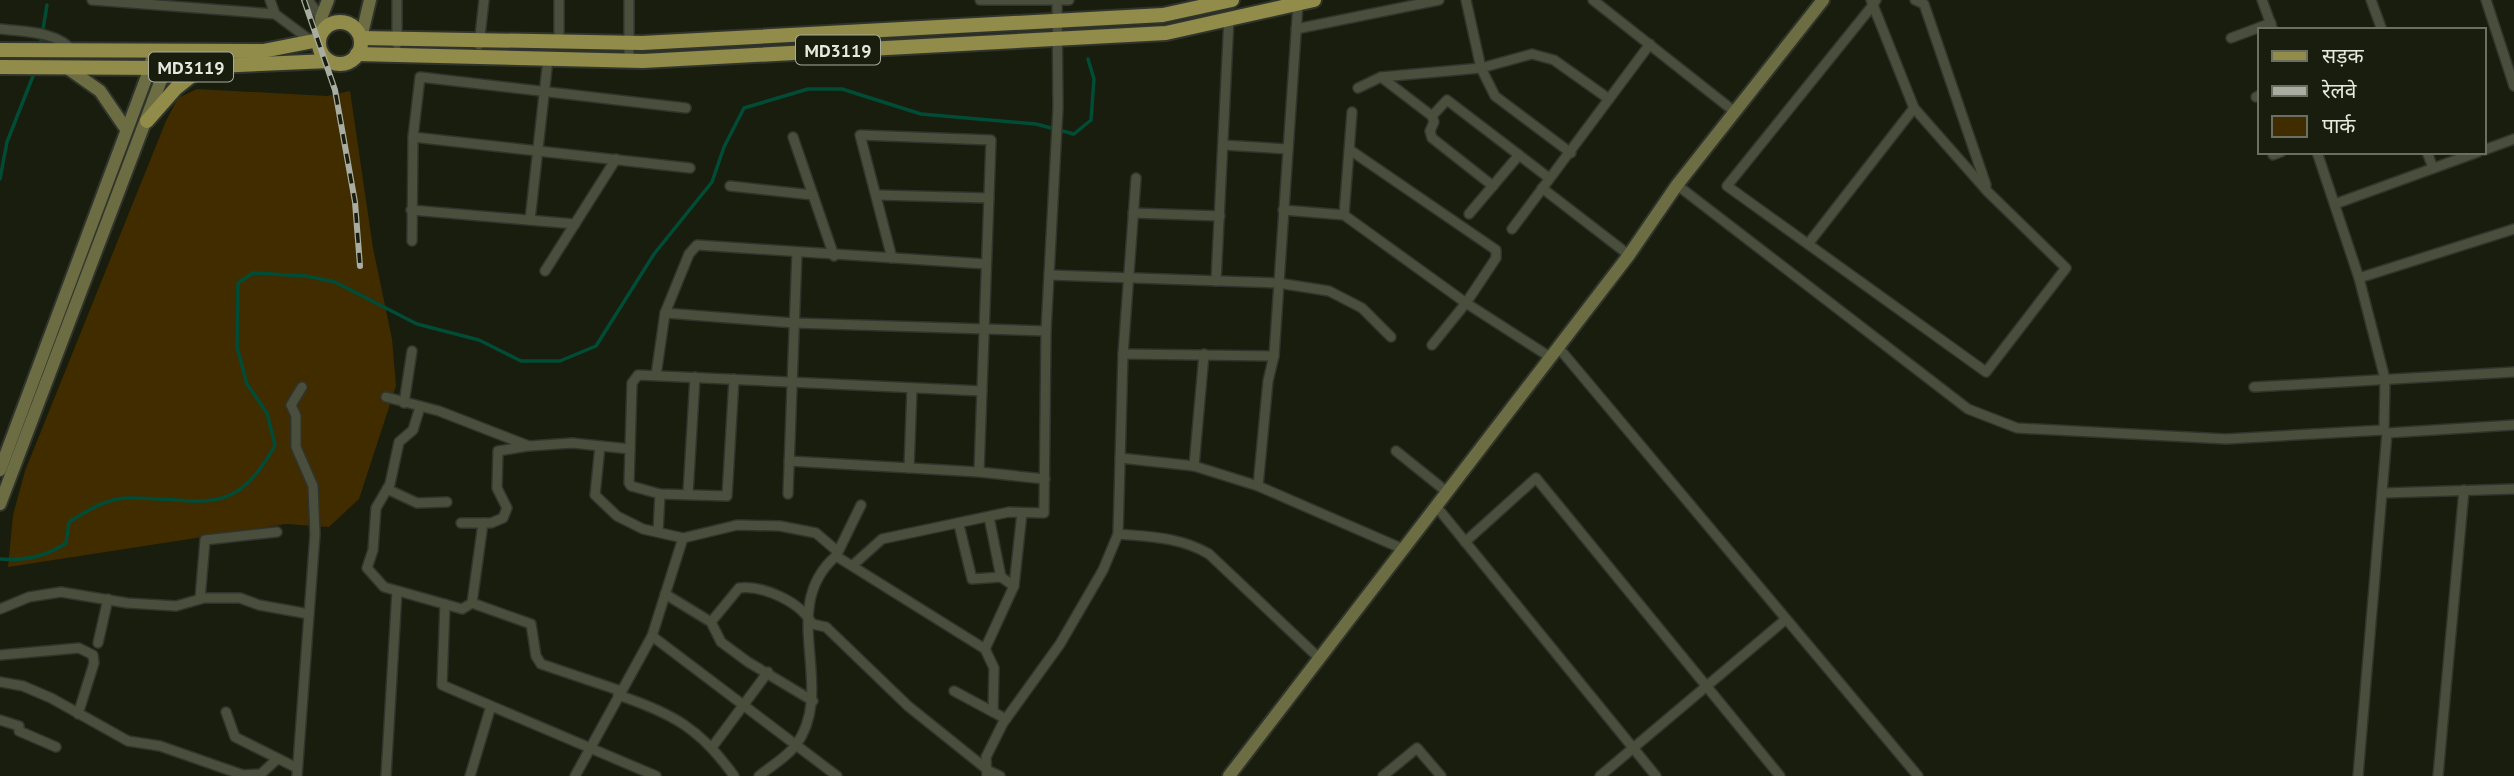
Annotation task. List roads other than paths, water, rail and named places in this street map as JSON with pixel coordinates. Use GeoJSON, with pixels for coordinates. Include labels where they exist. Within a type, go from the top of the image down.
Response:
{"type":"FeatureCollection","features":[{"type":"Feature","properties":{"kind":"main road"},"geometry":{"type":"LineString","coordinates":[[328,0],[318,33],[323,55],[329,61],[344,64],[358,54],[370,0]]}},
{"type":"Feature","properties":{"kind":"main road","name":"MD3119"},"geometry":{"type":"LineString","coordinates":[[361,38],[630,43],[1163,15],[1230,0]]}},
{"type":"Feature","properties":{"kind":"main road","name":"MD3119"},"geometry":{"type":"LineString","coordinates":[[358,54],[629,61],[1166,33],[1314,0]]}},
{"type":"Feature","properties":{"kind":"main road"},"geometry":{"type":"LineString","coordinates":[[1231,775],[1629,255],[1677,185],[1823,0]]}},
{"type":"Feature","properties":{"kind":"main road"},"geometry":{"type":"LineString","coordinates":[[318,33],[335,23],[343,23],[351,26],[361,38]]}},
{"type":"Feature","properties":{"kind":"main road","name":"MD3119"},"geometry":{"type":"LineString","coordinates":[[0,67],[57,51],[263,51],[318,33]]}},
{"type":"Feature","properties":{"kind":"main road","name":"MD3119"},"geometry":{"type":"LineString","coordinates":[[0,50],[60,67],[167,68],[329,61]]}},
{"type":"Feature","properties":{"kind":"main road"},"geometry":{"type":"LineString","coordinates":[[0,470],[150,68],[153,51]]}},
{"type":"Feature","properties":{"kind":"main road"},"geometry":{"type":"LineString","coordinates":[[0,504],[172,51]]}},
{"type":"Feature","properties":{"kind":"main road"},"geometry":{"type":"LineString","coordinates":[[60,67],[100,91],[126,129]]}},
{"type":"Feature","properties":{"kind":"main road"},"geometry":{"type":"LineString","coordinates":[[147,121],[176,88],[202,67]]}},
{"type":"Feature","properties":{"kind":"street"},"geometry":{"type":"LineString","coordinates":[[92,0],[275,15],[318,33]]}},
{"type":"Feature","properties":{"kind":"street"},"geometry":{"type":"LineString","coordinates":[[270,0],[275,15]]}},
{"type":"Feature","properties":{"kind":"street"},"geometry":{"type":"LineString","coordinates":[[308,0],[318,33]]}},
{"type":"Feature","properties":{"kind":"street"},"geometry":{"type":"LineString","coordinates":[[397,0],[397,55]]}},
{"type":"Feature","properties":{"kind":"street"},"geometry":{"type":"LineString","coordinates":[[478,57],[484,0]]}},
{"type":"Feature","properties":{"kind":"street"},"geometry":{"type":"LineString","coordinates":[[559,0],[559,41]]}},
{"type":"Feature","properties":{"kind":"street"},"geometry":{"type":"LineString","coordinates":[[629,0],[629,61]]}},
{"type":"Feature","properties":{"kind":"street"},"geometry":{"type":"LineString","coordinates":[[980,0],[1069,0]]}},
{"type":"Feature","properties":{"kind":"street"},"geometry":{"type":"LineString","coordinates":[[1296,29],[1439,0]]}},
{"type":"Feature","properties":{"kind":"street"},"geometry":{"type":"LineString","coordinates":[[1466,0],[1481,68],[1495,96],[1571,153]]}},
{"type":"Feature","properties":{"kind":"street"},"geometry":{"type":"LineString","coordinates":[[1593,0],[1735,112]]}},
{"type":"Feature","properties":{"kind":"street"},"geometry":{"type":"LineString","coordinates":[[1916,0],[1924,4],[1988,191]]}},
{"type":"Feature","properties":{"kind":"street"},"geometry":{"type":"LineString","coordinates":[[2262,0],[2272,27]]}},
{"type":"Feature","properties":{"kind":"street"},"geometry":{"type":"LineString","coordinates":[[2371,0],[2381,28]]}},
{"type":"Feature","properties":{"kind":"street"},"geometry":{"type":"LineString","coordinates":[[2486,0],[2514,86]]}},
{"type":"Feature","properties":{"kind":"street"},"geometry":{"type":"LineString","coordinates":[[853,565],[882,539],[959,525],[1009,512],[1044,513],[1046,331],[1058,108],[1057,1]]}},
{"type":"Feature","properties":{"kind":"street"},"geometry":{"type":"LineString","coordinates":[[1873,2],[1914,108],[1988,191],[2066,268],[1986,372],[1727,186],[1873,2]]}},
{"type":"Feature","properties":{"kind":"street"},"geometry":{"type":"LineString","coordinates":[[1258,486],[1268,381],[1274,356],[1298,4]]}},
{"type":"Feature","properties":{"kind":"street"},"geometry":{"type":"LineString","coordinates":[[1216,281],[1229,18]]}},
{"type":"Feature","properties":{"kind":"street"},"geometry":{"type":"LineString","coordinates":[[0,29],[47,36],[66,42],[73,51]]}},
{"type":"Feature","properties":{"kind":"street"},"geometry":{"type":"LineString","coordinates":[[2231,38],[2258,31]]}},
{"type":"Feature","properties":{"kind":"street"},"geometry":{"type":"LineString","coordinates":[[1512,229],[1650,44]]}},
{"type":"Feature","properties":{"kind":"street"},"geometry":{"type":"LineString","coordinates":[[1358,88],[1381,77],[1481,68],[1532,54],[1554,60],[1609,99]]}},
{"type":"Feature","properties":{"kind":"street"},"geometry":{"type":"LineString","coordinates":[[412,241],[414,137],[421,56]]}},
{"type":"Feature","properties":{"kind":"street"},"geometry":{"type":"LineString","coordinates":[[530,220],[548,59]]}},
{"type":"Feature","properties":{"kind":"street"},"geometry":{"type":"LineString","coordinates":[[420,76],[686,108]]}},
{"type":"Feature","properties":{"kind":"street"},"geometry":{"type":"LineString","coordinates":[[1381,77],[1432,116],[1432,138],[1493,186]]}},
{"type":"Feature","properties":{"kind":"street"},"geometry":{"type":"LineString","coordinates":[[1432,116],[1447,100],[1549,178]]}},
{"type":"Feature","properties":{"kind":"street"},"geometry":{"type":"LineString","coordinates":[[1808,244],[1914,108]]}},
{"type":"Feature","properties":{"kind":"street"},"geometry":{"type":"LineString","coordinates":[[1344,215],[1352,112]]}},
{"type":"Feature","properties":{"kind":"street"},"geometry":{"type":"LineString","coordinates":[[892,258],[860,135],[991,140],[979,472]]}},
{"type":"Feature","properties":{"kind":"street"},"geometry":{"type":"LineString","coordinates":[[414,137],[690,168]]}},
{"type":"Feature","properties":{"kind":"street"},"geometry":{"type":"LineString","coordinates":[[793,137],[834,256]]}},
{"type":"Feature","properties":{"kind":"street"},"geometry":{"type":"LineString","coordinates":[[2486,149],[2514,139]]}},
{"type":"Feature","properties":{"kind":"street"},"geometry":{"type":"LineString","coordinates":[[1223,145],[1287,149]]}},
{"type":"Feature","properties":{"kind":"street"},"geometry":{"type":"LineString","coordinates":[[1350,150],[1496,250],[1496,258],[1466,303],[1432,345]]}},
{"type":"Feature","properties":{"kind":"street"},"geometry":{"type":"LineString","coordinates":[[2318,154],[2359,278],[2385,379],[2383,493],[2358,776]]}},
{"type":"Feature","properties":{"kind":"street"},"geometry":{"type":"LineString","coordinates":[[2428,154],[2433,168]]}},
{"type":"Feature","properties":{"kind":"street"},"geometry":{"type":"LineString","coordinates":[[2336,204],[2472,154]]}},
{"type":"Feature","properties":{"kind":"street"},"geometry":{"type":"LineString","coordinates":[[1469,214],[1519,155]]}},
{"type":"Feature","properties":{"kind":"street"},"geometry":{"type":"LineString","coordinates":[[545,271],[615,159]]}},
{"type":"Feature","properties":{"kind":"street"},"geometry":{"type":"LineString","coordinates":[[988,774],[986,757],[1006,719],[1060,644],[1103,570],[1118,534],[1123,354],[1136,178]]}},
{"type":"Feature","properties":{"kind":"street"},"geometry":{"type":"LineString","coordinates":[[1677,185],[1968,409],[2017,428],[2226,439],[2514,425]]}},
{"type":"Feature","properties":{"kind":"street"},"geometry":{"type":"LineString","coordinates":[[730,186],[813,195]]}},
{"type":"Feature","properties":{"kind":"street"},"geometry":{"type":"LineString","coordinates":[[1542,188],[1629,255]]}},
{"type":"Feature","properties":{"kind":"street"},"geometry":{"type":"LineString","coordinates":[[877,195],[989,198]]}},
{"type":"Feature","properties":{"kind":"street"},"geometry":{"type":"LineString","coordinates":[[411,210],[575,224]]}},
{"type":"Feature","properties":{"kind":"street"},"geometry":{"type":"LineString","coordinates":[[1283,210],[1344,215],[1466,303],[1554,352],[1786,619],[1918,776]]}},
{"type":"Feature","properties":{"kind":"street"},"geometry":{"type":"LineString","coordinates":[[1133,213],[1220,216]]}},
{"type":"Feature","properties":{"kind":"street"},"geometry":{"type":"LineString","coordinates":[[2359,278],[2514,229]]}},
{"type":"Feature","properties":{"kind":"street"},"geometry":{"type":"LineString","coordinates":[[656,375],[665,313],[689,254],[697,245],[986,264]]}},
{"type":"Feature","properties":{"kind":"street"},"geometry":{"type":"LineString","coordinates":[[788,494],[797,252]]}},
{"type":"Feature","properties":{"kind":"street"},"geometry":{"type":"LineString","coordinates":[[1049,275],[1127,280],[1278,283],[1344,296],[1362,308],[1391,337]]}},
{"type":"Feature","properties":{"kind":"street"},"geometry":{"type":"LineString","coordinates":[[665,313],[794,323],[1046,331]]}},
{"type":"Feature","properties":{"kind":"street"},"geometry":{"type":"LineString","coordinates":[[404,403],[412,351]]}},
{"type":"Feature","properties":{"kind":"street"},"geometry":{"type":"LineString","coordinates":[[1123,354],[1274,356]]}},
{"type":"Feature","properties":{"kind":"street"},"geometry":{"type":"LineString","coordinates":[[1194,466],[1204,354]]}},
{"type":"Feature","properties":{"kind":"street"},"geometry":{"type":"LineString","coordinates":[[2254,387],[2514,372]]}},
{"type":"Feature","properties":{"kind":"street"},"geometry":{"type":"LineString","coordinates":[[734,379],[727,496],[660,494],[635,488],[629,483],[632,383],[638,374],[982,391]]}},
{"type":"Feature","properties":{"kind":"street"},"geometry":{"type":"LineString","coordinates":[[688,494],[695,377]]}},
{"type":"Feature","properties":{"kind":"street"},"geometry":{"type":"LineString","coordinates":[[226,712],[235,737],[297,772],[315,550],[313,486],[296,447],[296,416],[291,402],[302,387]]}},
{"type":"Feature","properties":{"kind":"street"},"geometry":{"type":"LineString","coordinates":[[909,468],[912,388]]}},
{"type":"Feature","properties":{"kind":"street"},"geometry":{"type":"LineString","coordinates":[[386,397],[439,411],[532,446]]}},
{"type":"Feature","properties":{"kind":"street"},"geometry":{"type":"LineString","coordinates":[[420,407],[413,430],[399,442],[382,496],[368,568],[384,587],[463,609],[472,603],[483,523]]}},
{"type":"Feature","properties":{"kind":"street"},"geometry":{"type":"LineString","coordinates":[[461,523],[483,523],[503,518],[507,508],[497,488],[498,451],[532,446],[630,449]]}},
{"type":"Feature","properties":{"kind":"street"},"geometry":{"type":"LineString","coordinates":[[600,446],[595,495],[617,516],[658,532],[683,538],[737,524],[780,526],[816,533],[837,554],[853,565],[985,649],[994,668],[993,712]]}},
{"type":"Feature","properties":{"kind":"street"},"geometry":{"type":"LineString","coordinates":[[1396,451],[1447,492]]}},
{"type":"Feature","properties":{"kind":"street"},"geometry":{"type":"LineString","coordinates":[[1120,458],[1194,466],[1258,486],[1403,549]]}},
{"type":"Feature","properties":{"kind":"street"},"geometry":{"type":"LineString","coordinates":[[789,461],[979,472],[1045,479]]}},
{"type":"Feature","properties":{"kind":"street"},"geometry":{"type":"LineString","coordinates":[[1465,542],[1536,478],[1780,776]]}},
{"type":"Feature","properties":{"kind":"street"},"geometry":{"type":"LineString","coordinates":[[2383,493],[2514,489]]}},
{"type":"Feature","properties":{"kind":"street"},"geometry":{"type":"LineString","coordinates":[[2438,776],[2464,490]]}},
{"type":"Feature","properties":{"kind":"street"},"geometry":{"type":"LineString","coordinates":[[658,532],[660,494]]}},
{"type":"Feature","properties":{"kind":"street"},"geometry":{"type":"LineString","coordinates":[[382,496],[416,503],[447,502]]}},
{"type":"Feature","properties":{"kind":"street"},"geometry":{"type":"LineString","coordinates":[[759,776],[797,744],[813,701],[807,613],[820,572],[837,554],[861,505]]}},
{"type":"Feature","properties":{"kind":"street"},"geometry":{"type":"LineString","coordinates":[[1436,506],[1656,776]]}},
{"type":"Feature","properties":{"kind":"street"},"geometry":{"type":"LineString","coordinates":[[985,649],[1014,586],[1022,513]]}},
{"type":"Feature","properties":{"kind":"street"},"geometry":{"type":"LineString","coordinates":[[989,517],[1001,577]]}},
{"type":"Feature","properties":{"kind":"street"},"geometry":{"type":"LineString","coordinates":[[959,525],[972,579],[1001,577],[1014,586]]}},
{"type":"Feature","properties":{"kind":"street"},"geometry":{"type":"LineString","coordinates":[[200,599],[205,540],[277,532]]}},
{"type":"Feature","properties":{"kind":"street"},"geometry":{"type":"LineString","coordinates":[[1118,534],[1171,538],[1190,543],[1209,554],[1319,658]]}},
{"type":"Feature","properties":{"kind":"street"},"geometry":{"type":"LineString","coordinates":[[575,776],[588,747],[648,643],[683,538]]}},
{"type":"Feature","properties":{"kind":"street"},"geometry":{"type":"LineString","coordinates":[[711,622],[739,588],[752,586],[786,600],[807,613],[812,624],[826,627],[908,706],[988,774],[1000,776]]}},
{"type":"Feature","properties":{"kind":"street"},"geometry":{"type":"LineString","coordinates":[[386,776],[397,591]]}},
{"type":"Feature","properties":{"kind":"street"},"geometry":{"type":"LineString","coordinates":[[0,609],[29,597],[61,592],[176,606],[200,599],[240,598],[259,605],[309,614]]}},
{"type":"Feature","properties":{"kind":"street"},"geometry":{"type":"LineString","coordinates":[[664,594],[711,622],[721,642],[813,701]]}},
{"type":"Feature","properties":{"kind":"street"},"geometry":{"type":"LineString","coordinates":[[98,643],[108,599]]}},
{"type":"Feature","properties":{"kind":"street"},"geometry":{"type":"LineString","coordinates":[[472,603],[531,624],[536,656],[541,664],[670,715],[713,746],[734,776]]}},
{"type":"Feature","properties":{"kind":"street"},"geometry":{"type":"LineString","coordinates":[[445,604],[442,685],[656,776]]}},
{"type":"Feature","properties":{"kind":"street"},"geometry":{"type":"LineString","coordinates":[[1600,776],[1786,619]]}},
{"type":"Feature","properties":{"kind":"street"},"geometry":{"type":"LineString","coordinates":[[648,643],[741,711],[797,744],[837,776]]}},
{"type":"Feature","properties":{"kind":"street"},"geometry":{"type":"LineString","coordinates":[[0,656],[79,648],[88,651],[93,655],[94,663],[78,714]]}},
{"type":"Feature","properties":{"kind":"street"},"geometry":{"type":"LineString","coordinates":[[713,746],[768,673]]}},
{"type":"Feature","properties":{"kind":"street"},"geometry":{"type":"LineString","coordinates":[[0,682],[23,686],[128,741],[160,746],[243,775],[261,774],[276,760]]}},
{"type":"Feature","properties":{"kind":"street"},"geometry":{"type":"LineString","coordinates":[[954,691],[1006,719]]}},
{"type":"Feature","properties":{"kind":"street"},"geometry":{"type":"LineString","coordinates":[[470,776],[491,706]]}},
{"type":"Feature","properties":{"kind":"street"},"geometry":{"type":"LineString","coordinates":[[0,720],[19,726],[19,731],[56,747]]}},
{"type":"Feature","properties":{"kind":"street"},"geometry":{"type":"LineString","coordinates":[[1383,776],[1417,748],[1441,776]]}},
{"type":"Feature","properties":{"kind":"waterway"},"geometry":{"type":"LineString","coordinates":[[40,47],[47,5]]}},
{"type":"Feature","properties":{"kind":"waterway"},"geometry":{"type":"LineString","coordinates":[[0,559],[35,557],[51,552],[66,543],[69,522],[105,503],[128,498],[213,500],[245,486],[275,445],[267,413],[247,384],[237,347],[238,283],[253,273],[306,276],[335,282],[417,324],[479,340],[521,361],[560,361],[596,346],[654,254],[712,182],[724,147],[744,108],[808,89],[842,89],[921,114],[1036,124],[1074,134],[1091,120],[1094,79],[1088,59]]}},
{"type":"Feature","properties":{"kind":"waterway"},"geometry":{"type":"LineString","coordinates":[[0,179],[7,142],[35,71]]}},
{"type":"Feature","properties":{"kind":"railway"},"geometry":{"type":"LineString","coordinates":[[304,0],[335,90],[355,202],[360,266]]}}]}
